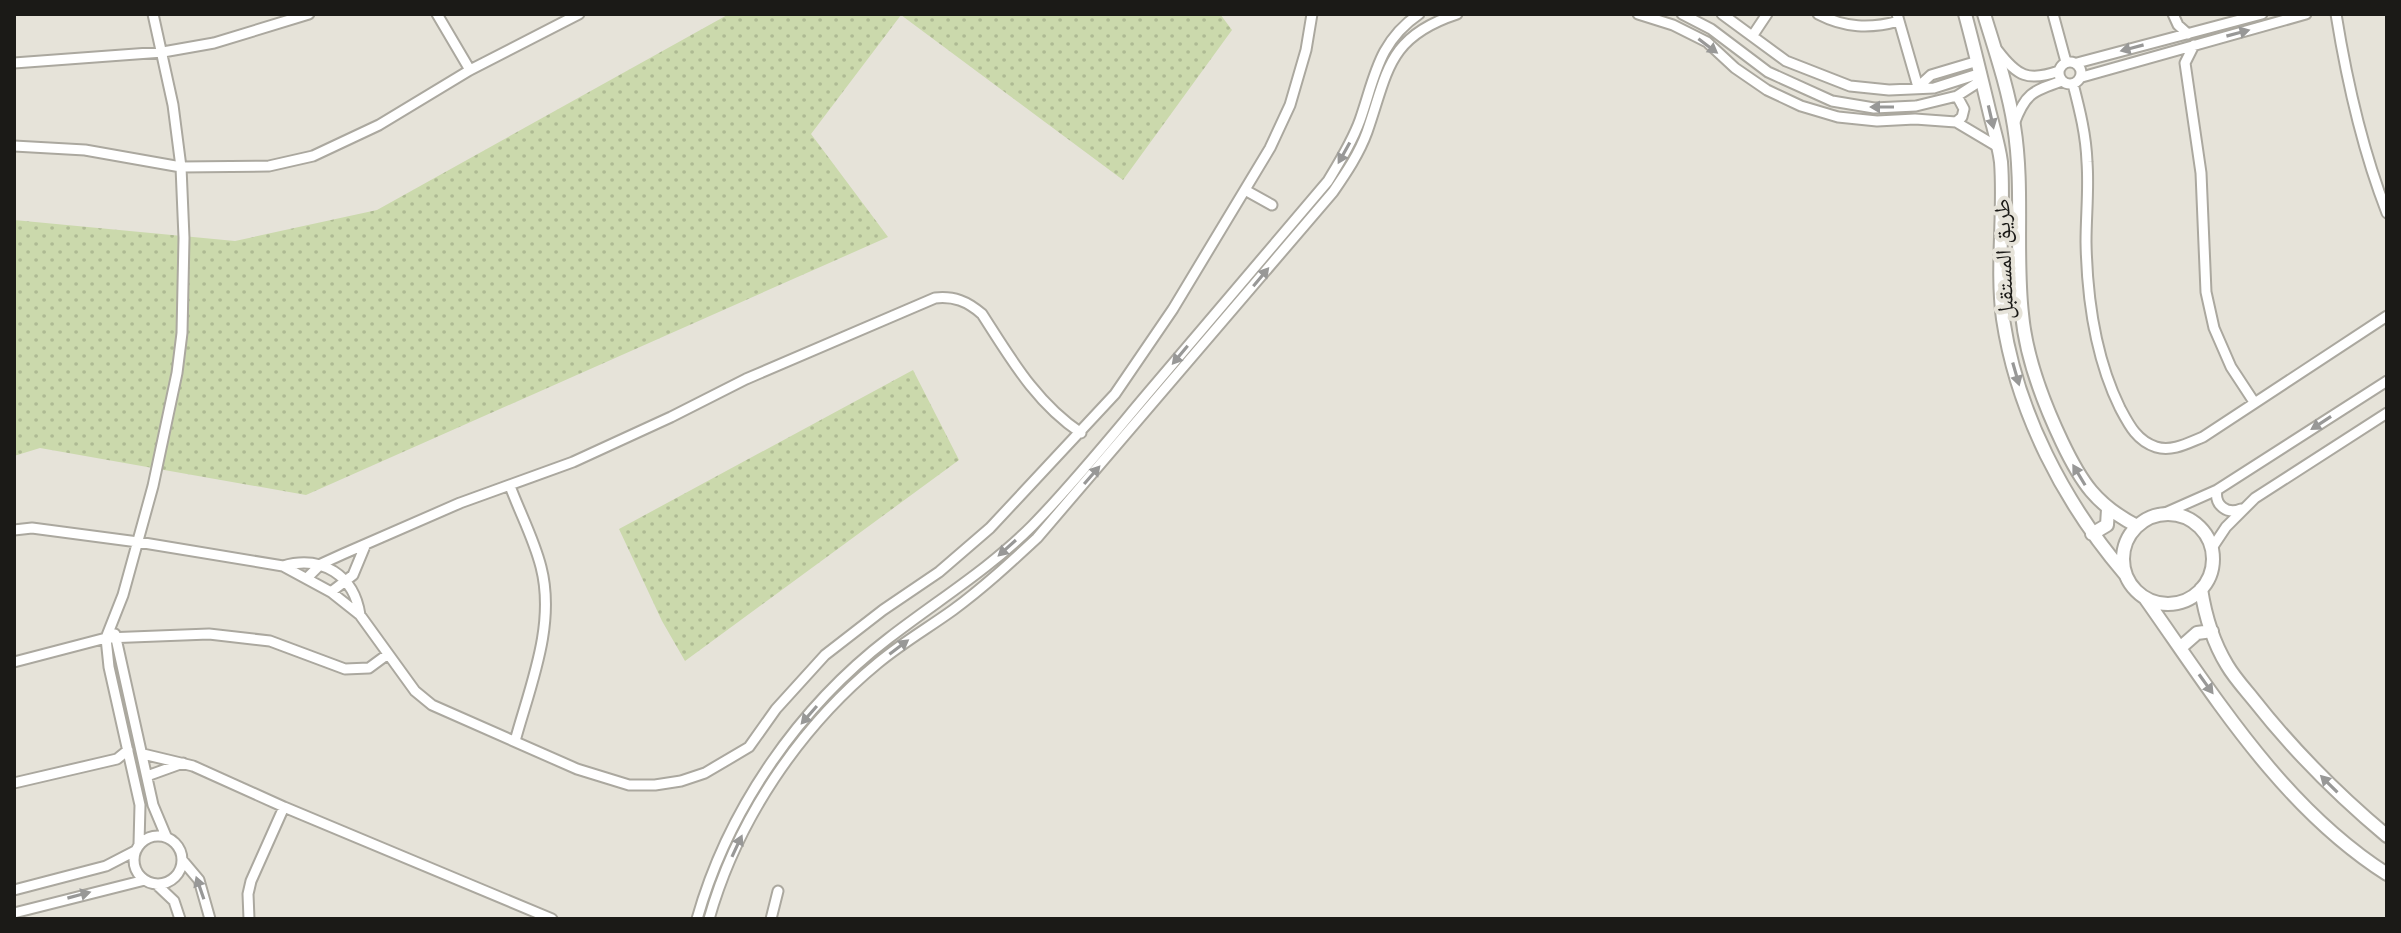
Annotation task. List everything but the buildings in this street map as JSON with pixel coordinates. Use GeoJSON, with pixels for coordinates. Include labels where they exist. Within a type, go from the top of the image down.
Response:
{"type":"FeatureCollection","features":[{"type":"Feature","properties":{"kind":"main road","name":"طريق المستقبل"},"geometry":{"type":"LineString","coordinates":[[1965,14],[2001,161],[2003,319],[2015,376],[2036,430],[2065,489],[2092,534],[2125,574]]}},
{"type":"Feature","properties":{"kind":"main road","name":"طريق المستقبل"},"geometry":{"type":"LineString","coordinates":[[1984,14],[2014,124],[2018,161],[2022,317],[2033,371],[2077,474],[2108,509],[2137,526]]}},
{"type":"Feature","properties":{"kind":"main road"},"geometry":{"type":"LineString","coordinates":[[2092,534],[2107,525],[2108,509]]}},
{"type":"Feature","properties":{"kind":"main road"},"geometry":{"type":"LineString","coordinates":[[2145,598],[2156,602],[2180,602],[2201,589],[2211,574],[2212,548],[2195,522],[2165,513],[2145,519],[2130,534],[2123,553],[2125,574],[2246,738],[2295,796],[2332,833],[2387,874]]}},
{"type":"Feature","properties":{"kind":"main road"},"geometry":{"type":"LineString","coordinates":[[2201,589],[2212,631],[2229,668],[2264,713],[2330,785],[2387,836]]}},
{"type":"Feature","properties":{"kind":"main road"},"geometry":{"type":"LineString","coordinates":[[2180,648],[2190,637],[2212,631]]}},
{"type":"Feature","properties":{"kind":"street"},"geometry":{"type":"LineString","coordinates":[[153,14],[173,105],[181,167],[184,238],[182,333],[177,373],[138,542],[113,625],[109,667],[140,805],[136,870],[174,901],[180,919]]}},
{"type":"Feature","properties":{"kind":"street"},"geometry":{"type":"LineString","coordinates":[[14,63],[163,52],[265,30],[309,14]]}},
{"type":"Feature","properties":{"kind":"street"},"geometry":{"type":"LineString","coordinates":[[437,14],[470,70]]}},
{"type":"Feature","properties":{"kind":"street"},"geometry":{"type":"LineString","coordinates":[[14,146],[85,150],[181,167],[269,166],[313,156],[379,125],[470,70],[579,14]]}},
{"type":"Feature","properties":{"kind":"street"},"geometry":{"type":"LineString","coordinates":[[14,530],[32,528],[138,542],[283,566],[331,592],[360,615],[415,691],[432,705],[577,769],[629,785],[681,781],[728,762],[749,747],[776,709],[825,655],[939,572],[990,528],[1081,433],[1145,353],[1270,148],[1290,105],[1306,50],[1312,14]]}},
{"type":"Feature","properties":{"kind":"street"},"geometry":{"type":"LineString","coordinates":[[697,919],[713,874],[745,806],[764,774],[809,714],[871,653],[975,575],[1032,526],[1128,417],[1328,181],[1360,121],[1376,67],[1386,47],[1399,30],[1419,14]]}},
{"type":"Feature","properties":{"kind":"street"},"geometry":{"type":"LineString","coordinates":[[709,919],[724,875],[757,807],[792,754],[824,715],[878,663],[964,601],[1037,538],[1333,192],[1366,135],[1380,86],[1397,53],[1424,28],[1457,14]]}},
{"type":"Feature","properties":{"kind":"street"},"geometry":{"type":"LineString","coordinates":[[1638,14],[1673,25],[1707,42],[1735,68],[1767,90],[1801,106],[1838,117],[1956,122],[1998,147]]}},
{"type":"Feature","properties":{"kind":"street"},"geometry":{"type":"LineString","coordinates":[[1682,14],[1711,29],[1768,72],[1832,101],[1874,108],[1916,106],[1957,96],[1980,71]]}},
{"type":"Feature","properties":{"kind":"street"},"geometry":{"type":"LineString","coordinates":[[1722,14],[1786,61],[1850,86],[1889,90],[1918,87],[1931,75],[1980,71]]}},
{"type":"Feature","properties":{"kind":"street"},"geometry":{"type":"LineString","coordinates":[[1753,35],[1767,14]]}},
{"type":"Feature","properties":{"kind":"street"},"geometry":{"type":"LineString","coordinates":[[1818,14],[1846,25],[1864,27],[1898,18],[1918,87]]}},
{"type":"Feature","properties":{"kind":"street"},"geometry":{"type":"LineString","coordinates":[[2053,14],[2085,137],[2089,200],[2086,241],[2094,325],[2101,360],[2131,430],[2157,447],[2170,449],[2203,437],[2387,316]]}},
{"type":"Feature","properties":{"kind":"street"},"geometry":{"type":"LineString","coordinates":[[1993,44],[2012,70],[2030,77],[2262,14]]}},
{"type":"Feature","properties":{"kind":"street"},"geometry":{"type":"LineString","coordinates":[[2073,84],[2082,77],[2306,14]]}},
{"type":"Feature","properties":{"kind":"street"},"geometry":{"type":"LineString","coordinates":[[2335,14],[2345,70],[2368,159],[2387,213]]}},
{"type":"Feature","properties":{"kind":"street"},"geometry":{"type":"LineString","coordinates":[[2169,39],[2174,17]]}},
{"type":"Feature","properties":{"kind":"street"},"geometry":{"type":"LineString","coordinates":[[2174,17],[2188,34]]}},
{"type":"Feature","properties":{"kind":"street"},"geometry":{"type":"LineString","coordinates":[[2194,45],[2185,63],[2201,173],[2206,292],[2214,328],[2231,367],[2254,402]]}},
{"type":"Feature","properties":{"kind":"street"},"geometry":{"type":"LineString","coordinates":[[2167,52],[2185,63]]}},
{"type":"Feature","properties":{"kind":"street"},"geometry":{"type":"LineString","coordinates":[[2066,69],[2082,77]]}},
{"type":"Feature","properties":{"kind":"street"},"geometry":{"type":"LineString","coordinates":[[2014,124],[2030,94],[2066,69]]}},
{"type":"Feature","properties":{"kind":"street"},"geometry":{"type":"LineString","coordinates":[[1956,122],[1962,117],[1964,109],[1957,96]]}},
{"type":"Feature","properties":{"kind":"street"},"geometry":{"type":"LineString","coordinates":[[1245,190],[1272,205]]}},
{"type":"Feature","properties":{"kind":"street"},"geometry":{"type":"LineString","coordinates":[[307,578],[321,564],[448,508],[622,440],[746,379],[926,301],[944,297],[958,299],[982,314],[1032,390],[1055,414],[1081,433]]}},
{"type":"Feature","properties":{"kind":"street"},"geometry":{"type":"LineString","coordinates":[[2165,513],[2217,490],[2387,381]]}},
{"type":"Feature","properties":{"kind":"street"},"geometry":{"type":"LineString","coordinates":[[2217,490],[2216,496],[2222,508],[2236,511],[2387,413]]}},
{"type":"Feature","properties":{"kind":"street"},"geometry":{"type":"LineString","coordinates":[[1128,417],[1137,424]]}},
{"type":"Feature","properties":{"kind":"street"},"geometry":{"type":"LineString","coordinates":[[510,486],[541,566],[546,602],[542,639],[515,741]]}},
{"type":"Feature","properties":{"kind":"street"},"geometry":{"type":"LineString","coordinates":[[2212,548],[2242,508]]}},
{"type":"Feature","properties":{"kind":"street"},"geometry":{"type":"LineString","coordinates":[[331,592],[347,582],[361,561],[365,546]]}},
{"type":"Feature","properties":{"kind":"street"},"geometry":{"type":"LineString","coordinates":[[283,566],[295,562],[331,568],[354,592],[360,615]]}},
{"type":"Feature","properties":{"kind":"street"},"geometry":{"type":"LineString","coordinates":[[14,662],[111,637],[209,634],[250,637],[290,647],[345,669],[369,668],[388,654]]}},
{"type":"Feature","properties":{"kind":"street"},"geometry":{"type":"LineString","coordinates":[[111,637],[122,665],[147,776],[166,836]]}},
{"type":"Feature","properties":{"kind":"street"},"geometry":{"type":"LineString","coordinates":[[109,667],[122,665]]}},
{"type":"Feature","properties":{"kind":"street"},"geometry":{"type":"LineString","coordinates":[[121,723],[135,720]]}},
{"type":"Feature","properties":{"kind":"street"},"geometry":{"type":"LineString","coordinates":[[14,783],[117,759],[128,750]]}},
{"type":"Feature","properties":{"kind":"street"},"geometry":{"type":"LineString","coordinates":[[143,754],[183,763],[552,919]]}},
{"type":"Feature","properties":{"kind":"street"},"geometry":{"type":"LineString","coordinates":[[117,759],[131,763]]}},
{"type":"Feature","properties":{"kind":"street"},"geometry":{"type":"LineString","coordinates":[[147,776],[183,763]]}},
{"type":"Feature","properties":{"kind":"street"},"geometry":{"type":"LineString","coordinates":[[249,919],[251,881],[284,807]]}},
{"type":"Feature","properties":{"kind":"street"},"geometry":{"type":"LineString","coordinates":[[141,826],[150,830],[160,823]]}},
{"type":"Feature","properties":{"kind":"street"},"geometry":{"type":"LineString","coordinates":[[14,890],[106,866],[151,836],[166,836],[177,843],[183,861],[199,880],[210,919]]}},
{"type":"Feature","properties":{"kind":"street"},"geometry":{"type":"LineString","coordinates":[[156,884],[177,875],[183,861]]}},
{"type":"Feature","properties":{"kind":"street"},"geometry":{"type":"LineString","coordinates":[[14,913],[145,880]]}},
{"type":"Feature","properties":{"kind":"street"},"geometry":{"type":"LineString","coordinates":[[771,919],[778,891]]}},
{"type":"Feature","properties":{"kind":"green space"},"geometry":{"type":"Polygon","coordinates":[[[729,14],[1220,14],[1232,30],[1123,180],[901,15],[811,134],[888,237],[306,495],[40,448],[14,456],[14,220],[235,241],[377,210],[729,14]]]}},
{"type":"Feature","properties":{"kind":"green space"},"geometry":{"type":"Polygon","coordinates":[[[913,370],[959,460],[685,661],[662,621],[619,529],[913,370]]]}}]}
